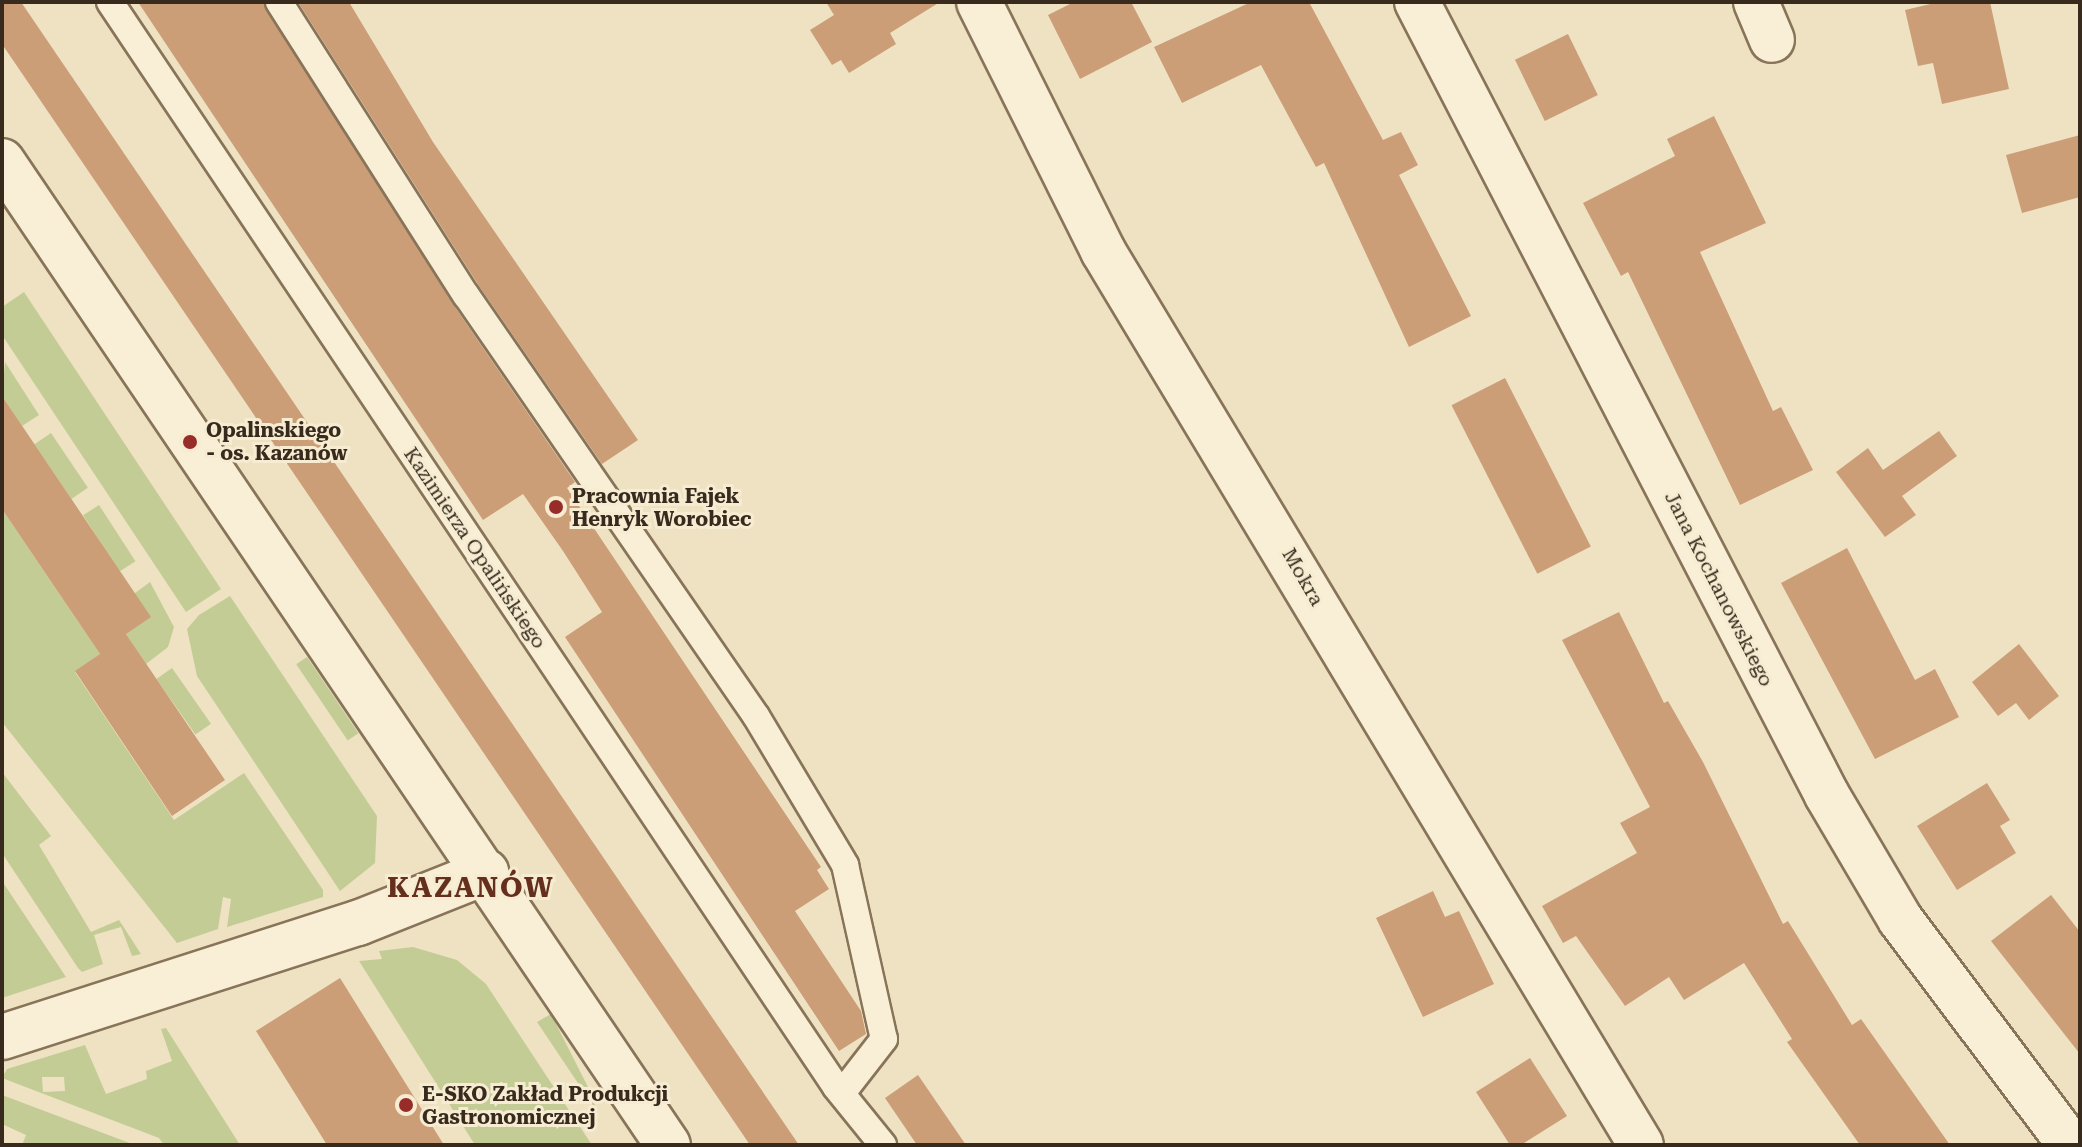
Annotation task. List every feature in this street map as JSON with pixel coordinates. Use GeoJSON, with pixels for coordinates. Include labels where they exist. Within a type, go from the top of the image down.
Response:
{"type":"FeatureCollection","features":[{"type":"Feature","properties":{"kind":"street","name":"Mokra"},"geometry":{"type":"LineString","coordinates":[[979,2],[1103,251],[1641,1145]]}},
{"type":"Feature","properties":{"kind":"street","name":"Jana Kochanowskiego"},"geometry":{"type":"LineString","coordinates":[[1417,2],[1827,795],[1908,932],[2070,1145]]}},
{"type":"Feature","properties":{"kind":"street"},"geometry":{"type":"LineString","coordinates":[[2,161],[668,1145]]}},
{"type":"Feature","properties":{"kind":"street"},"geometry":{"type":"LineString","coordinates":[[2,1037],[358,923],[486,872]]}},
{"type":"Feature","properties":{"kind":"lane","name":"Kazimierza Opalińskiego"},"geometry":{"type":"LineString","coordinates":[[110,2],[842,1093],[883,1145]]}},
{"type":"Feature","properties":{"kind":"lane"},"geometry":{"type":"LineString","coordinates":[[279,2],[466,295],[756,716],[845,865],[884,1039],[842,1093]]}},
{"type":"Feature","properties":{"kind":"green space"},"geometry":{"type":"Polygon","coordinates":[[[24,292],[221,589],[186,612],[2,335],[2,307],[24,292]]]}},
{"type":"Feature","properties":{"kind":"green space"},"geometry":{"type":"Polygon","coordinates":[[[5,362],[39,415],[22,426],[2,396],[5,362]]]}},
{"type":"Feature","properties":{"kind":"green space"},"geometry":{"type":"Polygon","coordinates":[[[51,433],[88,488],[71,499],[34,444],[51,433]]]}},
{"type":"Feature","properties":{"kind":"green space"},"geometry":{"type":"Polygon","coordinates":[[[99,505],[135,561],[120,572],[83,515],[99,505]]]}},
{"type":"Feature","properties":{"kind":"green space"},"geometry":{"type":"Polygon","coordinates":[[[2,509],[100,654],[75,672],[174,820],[244,773],[323,890],[323,897],[227,927],[231,899],[223,897],[218,929],[177,943],[2,722],[2,509]]]}},
{"type":"Feature","properties":{"kind":"green space"},"geometry":{"type":"Polygon","coordinates":[[[150,582],[174,627],[168,647],[146,664],[126,634],[135,593],[150,582]]]}},
{"type":"Feature","properties":{"kind":"green space"},"geometry":{"type":"Polygon","coordinates":[[[230,596],[377,816],[375,863],[340,891],[197,676],[187,629],[199,615],[230,596]]]}},
{"type":"Feature","properties":{"kind":"green space"},"geometry":{"type":"Polygon","coordinates":[[[307,657],[358,733],[348,741],[296,664],[307,657]]]}},
{"type":"Feature","properties":{"kind":"green space"},"geometry":{"type":"Polygon","coordinates":[[[172,668],[211,724],[195,735],[156,679],[172,668]]]}},
{"type":"Feature","properties":{"kind":"green space"},"geometry":{"type":"Polygon","coordinates":[[[2,772],[51,836],[39,845],[91,932],[119,920],[141,954],[132,956],[121,927],[94,935],[103,964],[82,972],[78,968],[2,853],[2,772]]]}},
{"type":"Feature","properties":{"kind":"green space"},"geometry":{"type":"Polygon","coordinates":[[[2,881],[66,977],[2,998],[2,881]]]}},
{"type":"Feature","properties":{"kind":"green space"},"geometry":{"type":"Polygon","coordinates":[[[413,947],[457,960],[486,984],[592,1145],[475,1145],[359,961],[382,959],[379,951],[413,947]]]}},
{"type":"Feature","properties":{"kind":"green space"},"geometry":{"type":"Polygon","coordinates":[[[551,1014],[587,1085],[598,1113],[537,1022],[551,1014]]]}},
{"type":"Feature","properties":{"kind":"green space"},"geometry":{"type":"Polygon","coordinates":[[[166,1028],[240,1145],[164,1145],[159,1138],[2,1078],[7,1069],[85,1045],[106,1094],[147,1079],[146,1071],[172,1061],[161,1029],[166,1028]],[[42,1077],[43,1092],[65,1091],[64,1077],[42,1077]]]}},
{"type":"Feature","properties":{"kind":"green space"},"geometry":{"type":"Polygon","coordinates":[[[2,1095],[135,1145],[22,1145],[26,1135],[2,1124],[2,1095]]]}},
{"type":"Feature","properties":{"kind":"building"},"geometry":{"type":"Polygon","coordinates":[[[2,2],[21,2],[799,1145],[750,1145],[2,44],[2,2]]]}},
{"type":"Feature","properties":{"kind":"building"},"geometry":{"type":"Polygon","coordinates":[[[138,2],[263,2],[453,304],[575,482],[567,488],[821,867],[817,870],[829,889],[795,911],[861,1011],[866,1034],[839,1051],[565,637],[602,612],[563,551],[523,494],[483,520],[138,2]]]}},
{"type":"Feature","properties":{"kind":"building"},"geometry":{"type":"Polygon","coordinates":[[[298,2],[349,2],[433,142],[638,440],[602,464],[479,286],[298,2]]]}},
{"type":"Feature","properties":{"kind":"building"},"geometry":{"type":"Polygon","coordinates":[[[826,2],[940,2],[890,33],[896,44],[849,73],[841,60],[832,65],[810,30],[834,15],[826,2]]]}},
{"type":"Feature","properties":{"kind":"building"},"geometry":{"type":"Polygon","coordinates":[[[1074,2],[1131,2],[1152,42],[1080,79],[1048,15],[1074,2]]]}},
{"type":"Feature","properties":{"kind":"building"},"geometry":{"type":"Polygon","coordinates":[[[1251,2],[1309,2],[1383,140],[1401,132],[1418,165],[1399,175],[1471,316],[1409,347],[1324,163],[1316,167],[1261,65],[1182,103],[1154,47],[1251,2]]]}},
{"type":"Feature","properties":{"kind":"building"},"geometry":{"type":"Polygon","coordinates":[[[1939,2],[1990,2],[2009,89],[1942,104],[1933,63],[1918,66],[1905,10],[1939,2]]]}},
{"type":"Feature","properties":{"kind":"building"},"geometry":{"type":"Polygon","coordinates":[[[1568,34],[1598,95],[1545,121],[1515,60],[1568,34]]]}},
{"type":"Feature","properties":{"kind":"building"},"geometry":{"type":"Polygon","coordinates":[[[1714,116],[1766,223],[1700,252],[1773,411],[1781,407],[1813,470],[1740,505],[1628,272],[1621,276],[1583,203],[1675,156],[1667,139],[1714,116]]]}},
{"type":"Feature","properties":{"kind":"building"},"geometry":{"type":"Polygon","coordinates":[[[2080,135],[2080,197],[2022,213],[2006,155],[2080,135]]]}},
{"type":"Feature","properties":{"kind":"building"},"geometry":{"type":"Polygon","coordinates":[[[1505,378],[1591,546],[1537,574],[1452,405],[1505,378]]]}},
{"type":"Feature","properties":{"kind":"building"},"geometry":{"type":"Polygon","coordinates":[[[2,396],[151,617],[126,634],[225,780],[172,816],[75,671],[100,654],[2,509],[2,396]]]}},
{"type":"Feature","properties":{"kind":"building"},"geometry":{"type":"Polygon","coordinates":[[[1939,431],[1957,456],[1902,496],[1916,515],[1885,537],[1836,472],[1868,448],[1883,470],[1939,431]]]}},
{"type":"Feature","properties":{"kind":"building"},"geometry":{"type":"Polygon","coordinates":[[[1847,548],[1915,680],[1935,669],[1959,717],[1875,759],[1781,583],[1847,548]]]}},
{"type":"Feature","properties":{"kind":"building"},"geometry":{"type":"Polygon","coordinates":[[[1619,612],[1664,703],[1668,701],[1703,762],[1783,924],[1788,921],[1852,1025],[1861,1019],[1950,1145],[1860,1145],[1787,1042],[1792,1039],[1744,963],[1684,1000],[1669,977],[1625,1006],[1576,936],[1563,943],[1542,906],[1637,853],[1620,823],[1650,807],[1562,640],[1619,612]]]}},
{"type":"Feature","properties":{"kind":"building"},"geometry":{"type":"Polygon","coordinates":[[[2019,644],[2059,696],[2029,720],[2016,703],[1998,716],[1972,682],[2019,644]]]}},
{"type":"Feature","properties":{"kind":"building"},"geometry":{"type":"Polygon","coordinates":[[[1987,783],[2010,820],[2000,826],[2016,853],[1957,890],[1917,826],[1987,783]]]}},
{"type":"Feature","properties":{"kind":"building"},"geometry":{"type":"Polygon","coordinates":[[[1433,891],[1445,917],[1459,911],[1494,984],[1423,1017],[1376,918],[1433,891]]]}},
{"type":"Feature","properties":{"kind":"building"},"geometry":{"type":"Polygon","coordinates":[[[2051,895],[2080,932],[2080,1054],[1991,941],[2051,895]]]}},
{"type":"Feature","properties":{"kind":"building"},"geometry":{"type":"Polygon","coordinates":[[[340,978],[444,1145],[327,1145],[256,1031],[340,978]]]}},
{"type":"Feature","properties":{"kind":"building"},"geometry":{"type":"Polygon","coordinates":[[[1530,1058],[1567,1116],[1521,1145],[1510,1145],[1476,1092],[1530,1058]]]}},
{"type":"Feature","properties":{"kind":"building"},"geometry":{"type":"Polygon","coordinates":[[[918,1075],[966,1145],[917,1145],[885,1098],[918,1075]]]}},
{"type":"Feature","properties":{"kind":"place","name":"Opalinskiego - os. Kazanów"},"geometry":{"type":"Point","coordinates":[190,442]}},
{"type":"Feature","properties":{"kind":"place","name":"Pracownia Fajek Henryk Worobiec"},"geometry":{"type":"Point","coordinates":[556,507]}},
{"type":"Feature","properties":{"kind":"place","name":"E-SKO Zakład Produkcji Gastronomicznej"},"geometry":{"type":"Point","coordinates":[406,1105]}},
{"type":"Feature","properties":{"kind":"district","name":"KAZANÓW"},"geometry":{"type":"Point","coordinates":[471,888]}}]}
